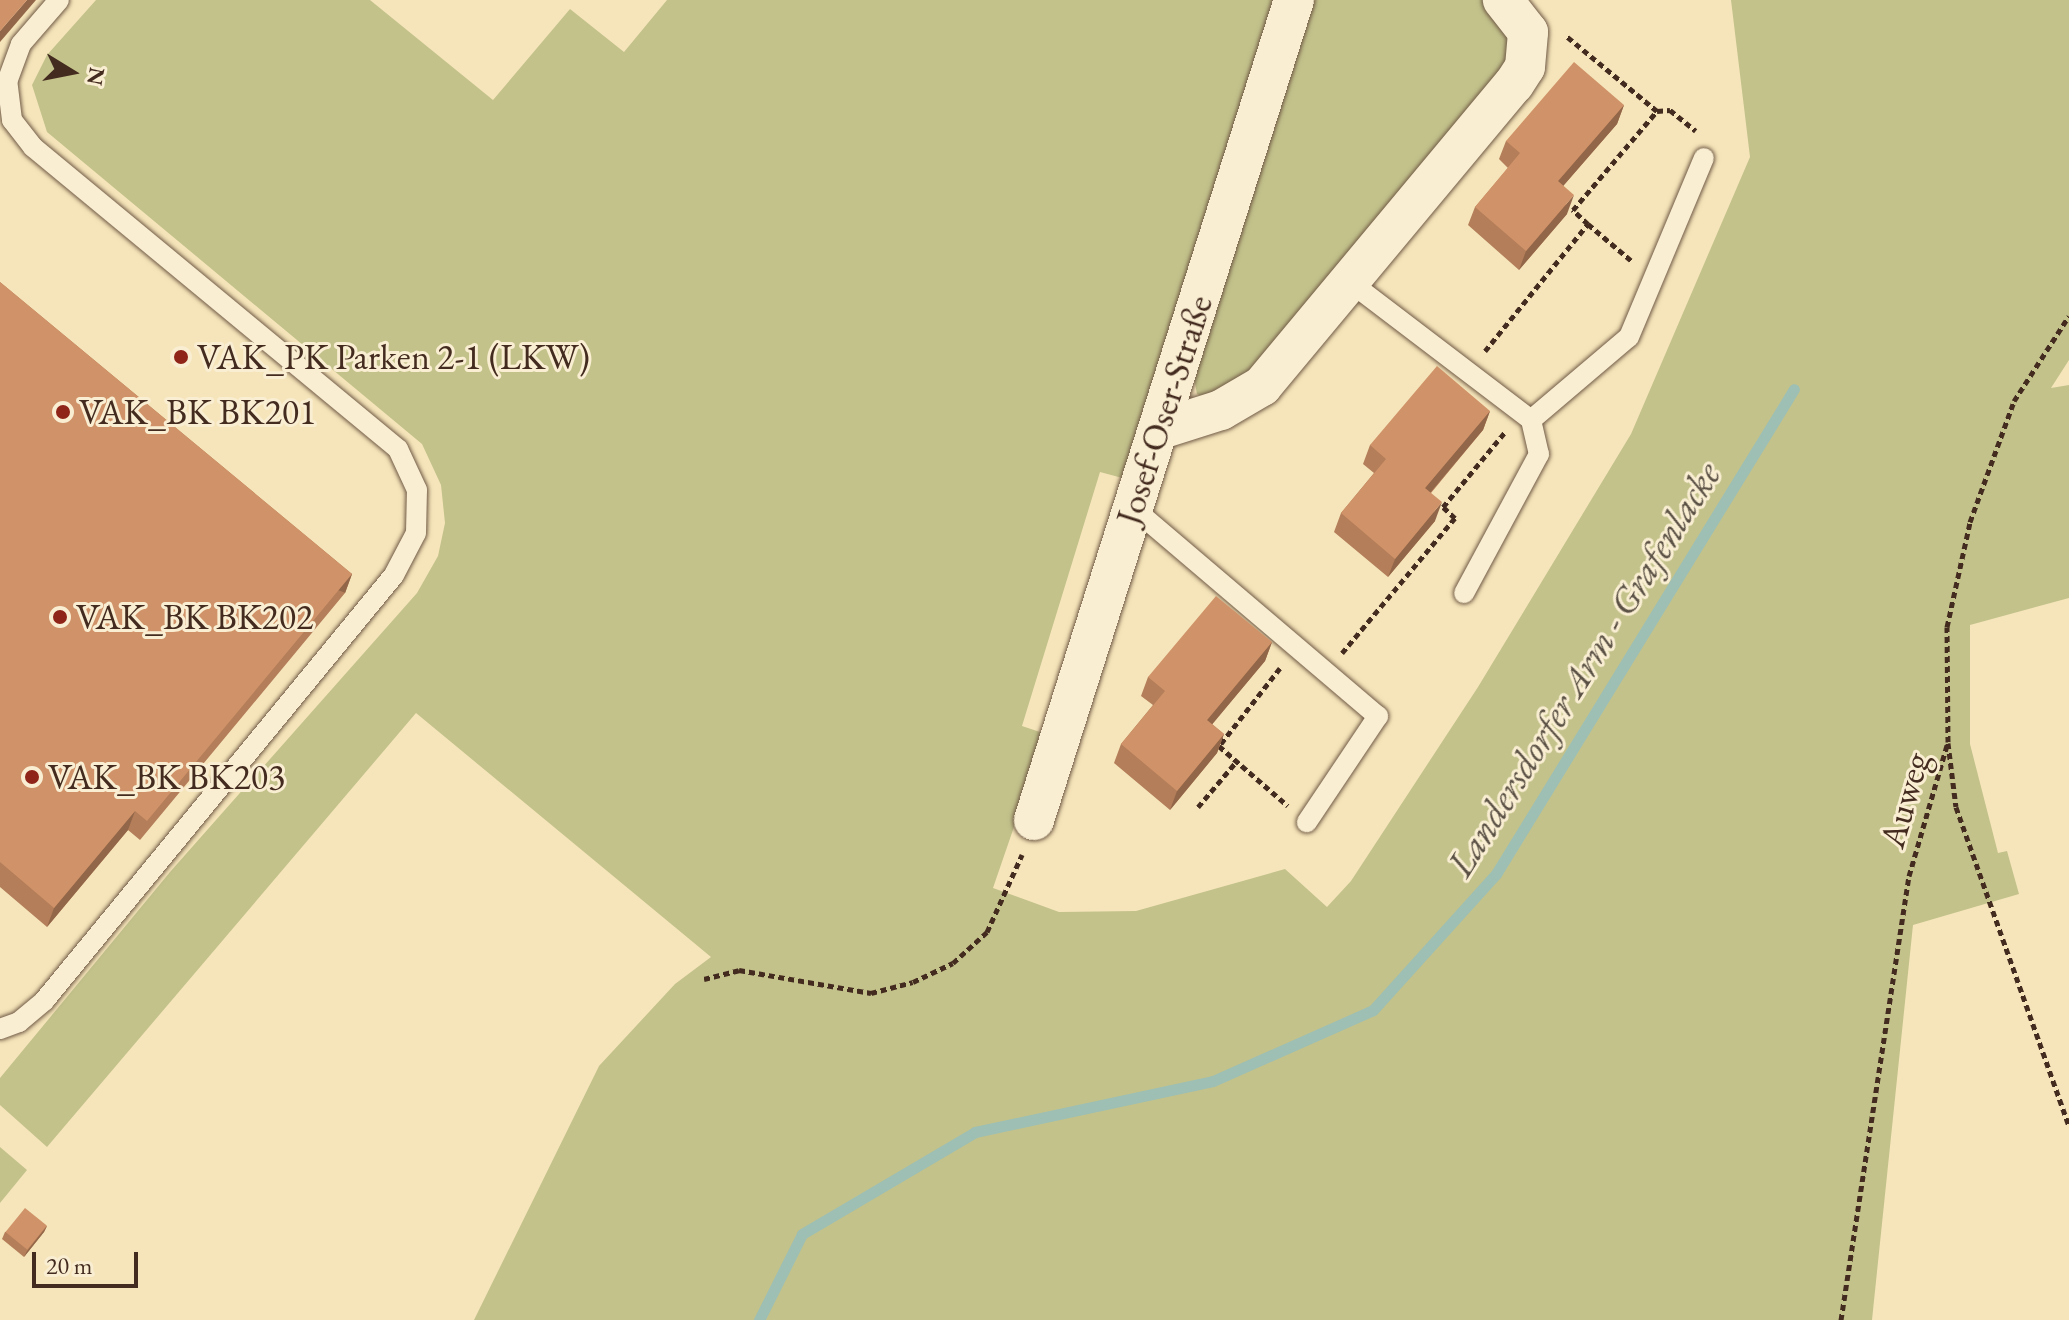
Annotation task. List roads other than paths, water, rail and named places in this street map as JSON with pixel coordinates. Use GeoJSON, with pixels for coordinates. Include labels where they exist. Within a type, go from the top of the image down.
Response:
{"type":"FeatureCollection","features":[{"type":"Feature","properties":{"kind":"street","name":"Josef-Oser-Straße"},"geometry":{"type":"LineString","coordinates":[[1034,820],[1294,0]]}},
{"type":"Feature","properties":{"kind":"street"},"geometry":{"type":"LineString","coordinates":[[1158,430],[1243,400],[1262,386],[1514,84],[1525,67],[1528,32],[1503,0]]}},
{"type":"Feature","properties":{"kind":"lane"},"geometry":{"type":"LineString","coordinates":[[0,1043],[10,1026],[44,1001],[394,575],[416,533],[417,490],[398,449],[33,147],[12,120],[7,82],[21,44],[59,0]]}},
{"type":"Feature","properties":{"kind":"lane"},"geometry":{"type":"LineString","coordinates":[[1526,417],[1629,337],[1704,158]]}},
{"type":"Feature","properties":{"kind":"lane"},"geometry":{"type":"LineString","coordinates":[[1350,282],[1526,417],[1539,454],[1464,593]]}},
{"type":"Feature","properties":{"kind":"lane"},"geometry":{"type":"LineString","coordinates":[[1132,507],[1378,716],[1307,822]]}},
{"type":"Feature","properties":{"kind":"waterway","name":"Landersdorfer Arm - Grafenlacke"},"geometry":{"type":"LineString","coordinates":[[759,1320],[802,1234],[975,1132],[1213,1081],[1373,1010],[1496,874],[1794,389]]}},
{"type":"Feature","properties":{"kind":"place","name":"VAK_PK Parken 2-1 (LKW)"},"geometry":{"type":"Point","coordinates":[181,357]}},
{"type":"Feature","properties":{"kind":"place","name":"VAK_BK BK201"},"geometry":{"type":"Point","coordinates":[63,412]}},
{"type":"Feature","properties":{"kind":"place","name":"VAK_BK BK202"},"geometry":{"type":"Point","coordinates":[60,617]}},
{"type":"Feature","properties":{"kind":"place","name":"VAK_BK BK203"},"geometry":{"type":"Point","coordinates":[32,777]}}]}
